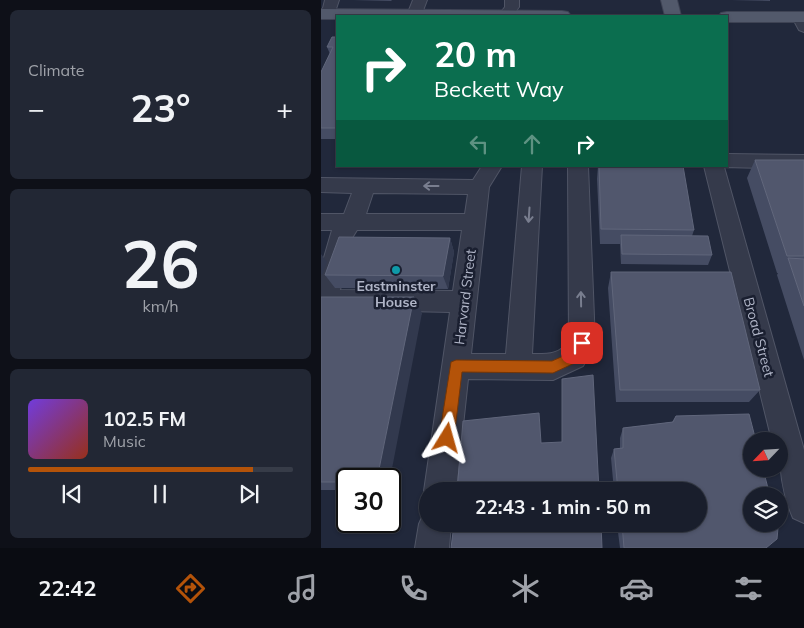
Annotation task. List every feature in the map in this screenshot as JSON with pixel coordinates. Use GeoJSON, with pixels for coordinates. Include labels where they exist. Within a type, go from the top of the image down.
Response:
{"type":"FeatureCollection","features":[{"type":"Feature","properties":{"kind":"main road"},"geometry":{"type":"LineString","coordinates":[[669,0],[673,15]]}},
{"type":"Feature","properties":{"kind":"main road"},"geometry":{"type":"LineString","coordinates":[[326,14],[417,7],[495,15]]}},
{"type":"Feature","properties":{"kind":"main road"},"geometry":{"type":"LineString","coordinates":[[728,17],[802,21]]}},
{"type":"Feature","properties":{"kind":"street"},"geometry":{"type":"LineString","coordinates":[[506,15],[512,7],[512,0]]}},
{"type":"Feature","properties":{"kind":"street"},"geometry":{"type":"LineString","coordinates":[[728,160],[804,162]]}},
{"type":"Feature","properties":{"kind":"street"},"geometry":{"type":"LineString","coordinates":[[518,368],[532,167]]}},
{"type":"Feature","properties":{"kind":"street"},"geometry":{"type":"LineString","coordinates":[[456,366],[553,367],[575,357],[582,343],[578,167]]}},
{"type":"Feature","properties":{"kind":"street","name":"Broad Street"},"geometry":{"type":"LineString","coordinates":[[714,167],[804,507]]}},
{"type":"Feature","properties":{"kind":"street"},"geometry":{"type":"LineString","coordinates":[[321,185],[365,186],[486,176]]}},
{"type":"Feature","properties":{"kind":"street","name":"Harvard Street"},"geometry":{"type":"LineString","coordinates":[[440,482],[474,222],[486,176]]}},
{"type":"Feature","properties":{"kind":"street"},"geometry":{"type":"LineString","coordinates":[[365,186],[352,221],[341,235],[325,300],[464,302]]}},
{"type":"Feature","properties":{"kind":"street"},"geometry":{"type":"LineString","coordinates":[[321,222],[474,222]]}},
{"type":"Feature","properties":{"kind":"street"},"geometry":{"type":"LineString","coordinates":[[432,548],[434,532]]}},
{"type":"Feature","properties":{"kind":"building"},"geometry":{"type":"Polygon","coordinates":[[[332,37],[336,37],[336,128],[321,128],[321,72],[333,47],[327,47],[332,37]]]}},
{"type":"Feature","properties":{"kind":"building"},"geometry":{"type":"Polygon","coordinates":[[[755,160],[804,160],[804,256],[787,256],[755,160]]]}},
{"type":"Feature","properties":{"kind":"building"},"geometry":{"type":"Polygon","coordinates":[[[599,167],[683,167],[694,230],[601,229],[599,167]]]}},
{"type":"Feature","properties":{"kind":"building"},"geometry":{"type":"Polygon","coordinates":[[[621,235],[708,236],[712,255],[622,254],[621,235]]]}},
{"type":"Feature","properties":{"kind":"building"},"geometry":{"type":"Polygon","coordinates":[[[339,237],[450,238],[443,276],[325,275],[339,237]]]}},
{"type":"Feature","properties":{"kind":"building"},"geometry":{"type":"Polygon","coordinates":[[[788,258],[804,259],[804,306],[788,258]]]}},
{"type":"Feature","properties":{"kind":"building"},"geometry":{"type":"Polygon","coordinates":[[[611,272],[731,272],[760,390],[620,390],[611,272]]]}},
{"type":"Feature","properties":{"kind":"building"},"geometry":{"type":"Polygon","coordinates":[[[321,297],[414,297],[379,468],[336,468],[336,482],[321,482],[321,297]]]}},
{"type":"Feature","properties":{"kind":"building"},"geometry":{"type":"Polygon","coordinates":[[[593,375],[599,482],[458,482],[463,421],[539,413],[541,443],[562,442],[562,379],[593,375]]]}},
{"type":"Feature","properties":{"kind":"building"},"geometry":{"type":"Polygon","coordinates":[[[749,414],[754,432],[743,432],[743,478],[765,478],[768,487],[743,487],[743,532],[778,532],[777,539],[766,548],[624,548],[623,532],[707,532],[707,482],[617,482],[614,449],[623,448],[623,428],[673,422],[676,416],[749,414]]]}},
{"type":"Feature","properties":{"kind":"building"},"geometry":{"type":"Polygon","coordinates":[[[453,532],[601,532],[602,548],[451,548],[453,532]]]}},
{"type":"Feature","properties":{"kind":"place","name":"Eastminster House"},"geometry":{"type":"Point","coordinates":[396,270]}},
{"type":"Feature","properties":{"kind":"route"},"geometry":{"type":"LineString","coordinates":[[447,438],[456,366],[553,367],[575,357],[582,343]]}}]}
